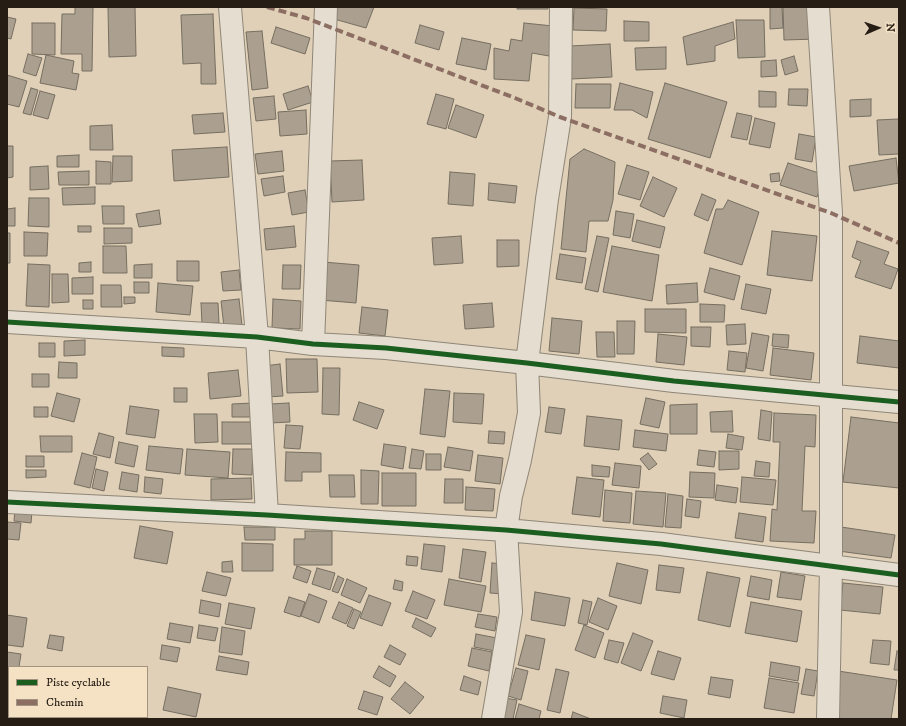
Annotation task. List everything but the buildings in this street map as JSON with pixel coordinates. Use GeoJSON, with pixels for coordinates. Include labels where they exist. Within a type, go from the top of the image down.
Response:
{"type":"FeatureCollection","features":[{"type":"Feature","properties":{"kind":"street"},"geometry":{"type":"LineString","coordinates":[[230,7],[257,337],[267,515]]}},
{"type":"Feature","properties":{"kind":"street"},"geometry":{"type":"LineString","coordinates":[[312,344],[326,7]]}},
{"type":"Feature","properties":{"kind":"street"},"geometry":{"type":"LineString","coordinates":[[494,719],[511,612],[506,530],[511,496],[529,413],[527,363],[547,199],[560,117],[561,7]]}},
{"type":"Feature","properties":{"kind":"street"},"geometry":{"type":"LineString","coordinates":[[818,7],[832,213],[830,396],[831,566],[828,719]]}},
{"type":"Feature","properties":{"kind":"street"},"geometry":{"type":"LineString","coordinates":[[7,322],[257,337],[312,344],[386,348],[674,381],[899,402]]}},
{"type":"Feature","properties":{"kind":"street"},"geometry":{"type":"LineString","coordinates":[[7,502],[267,515],[506,530],[661,544],[899,575]]}},
{"type":"Feature","properties":{"kind":"marked path"},"geometry":{"type":"LineString","coordinates":[[267,7],[306,18],[515,98],[560,117],[831,213],[899,243]]}},
{"type":"Feature","properties":{"kind":"cycle path"},"geometry":{"type":"LineString","coordinates":[[7,322],[257,337],[313,344],[386,348],[674,381],[899,402]]}},
{"type":"Feature","properties":{"kind":"cycle path"},"geometry":{"type":"LineString","coordinates":[[7,502],[267,515],[506,530],[661,544],[899,575]]}}]}
